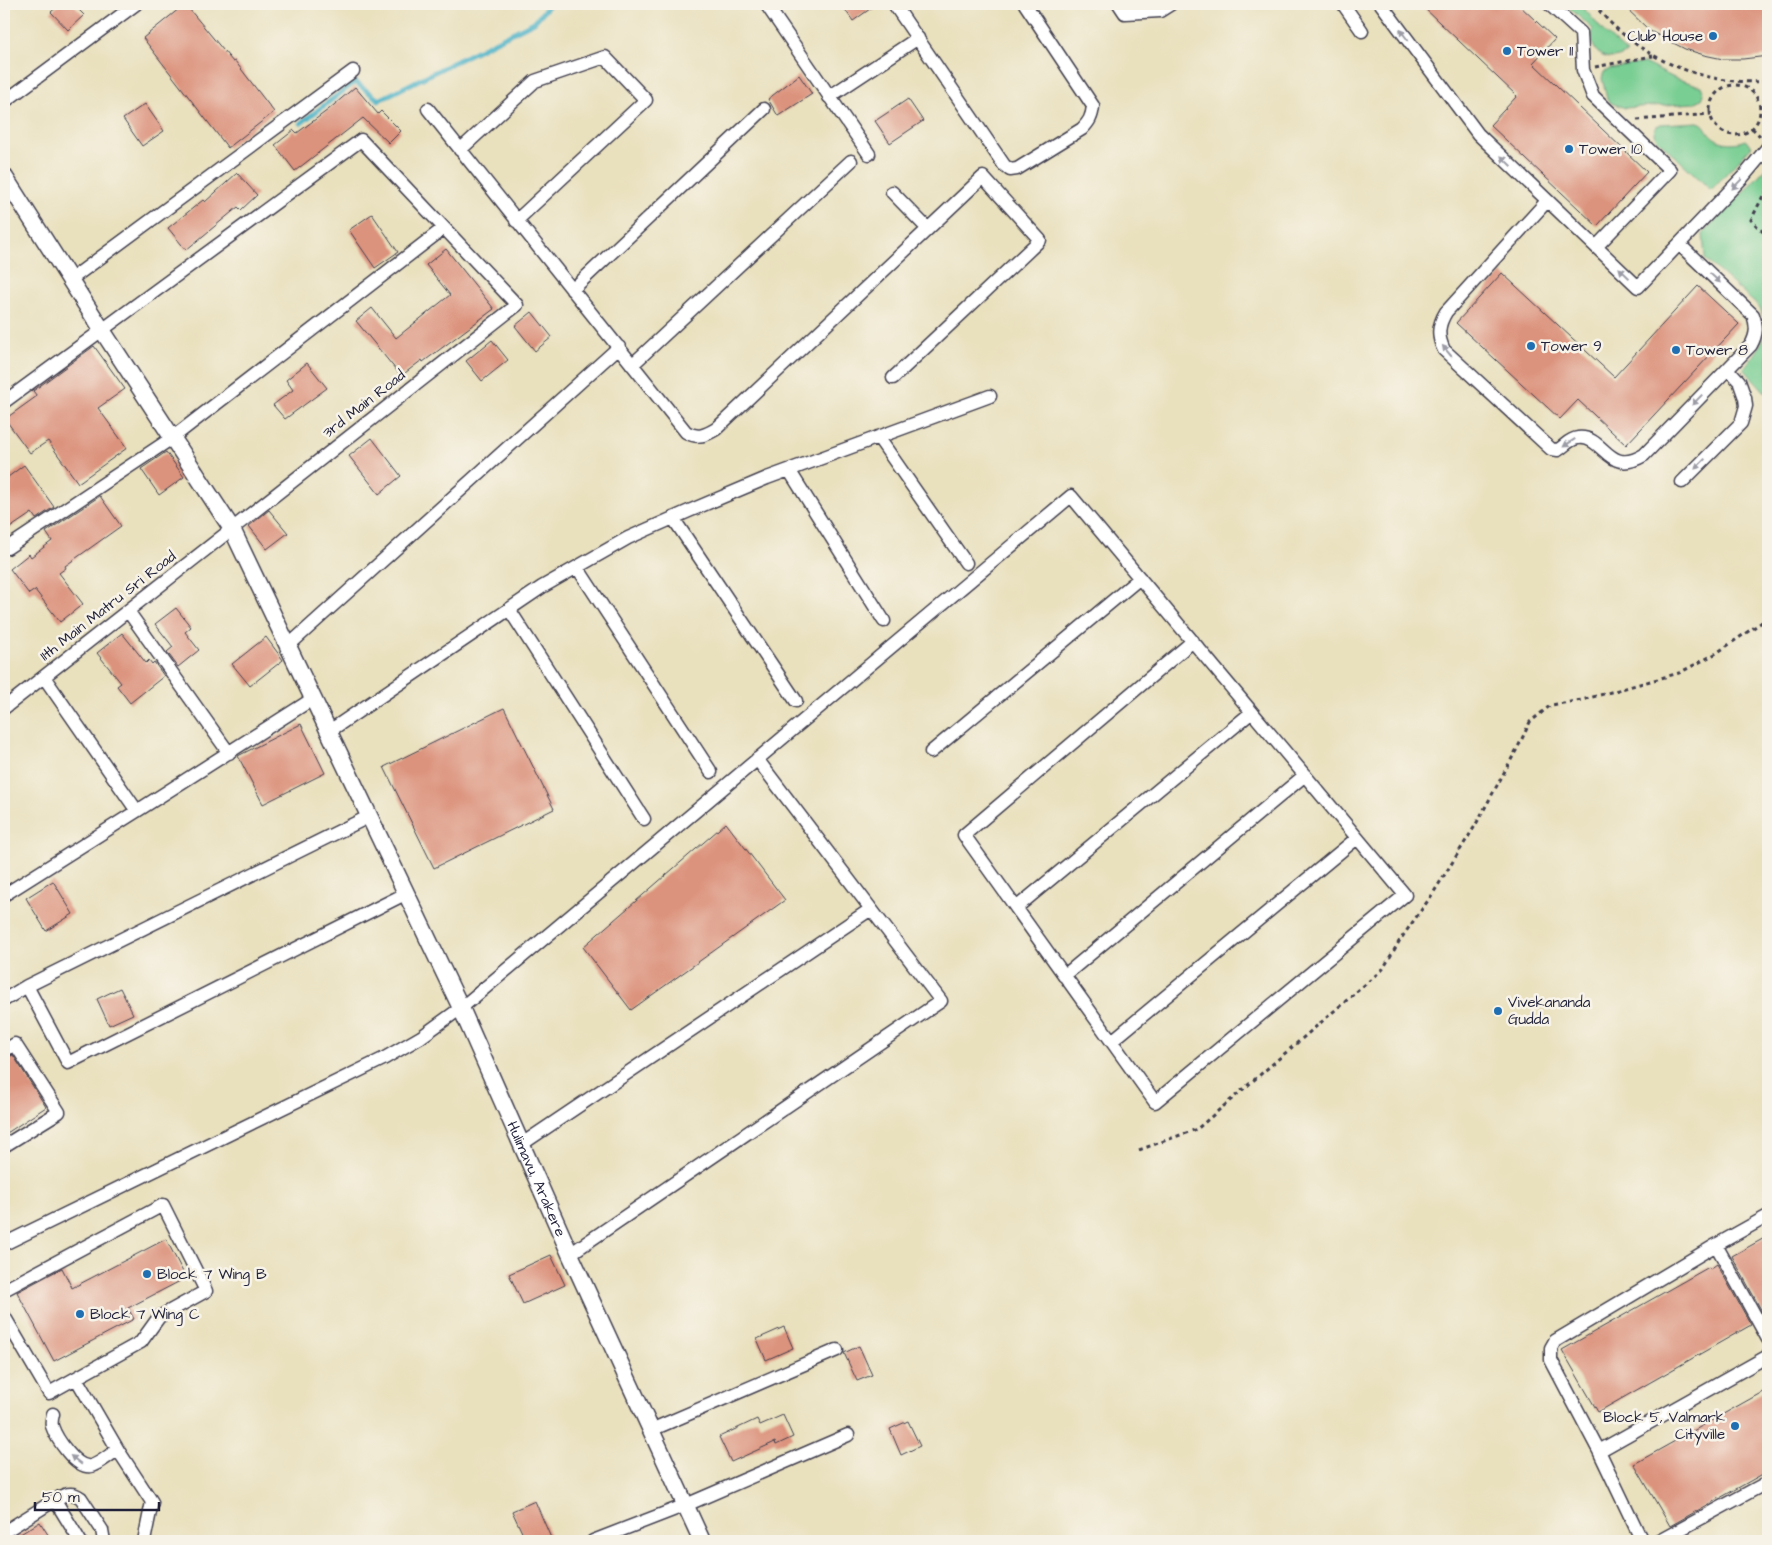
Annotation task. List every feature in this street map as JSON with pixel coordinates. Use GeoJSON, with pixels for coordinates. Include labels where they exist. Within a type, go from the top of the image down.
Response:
{"type":"FeatureCollection","features":[{"type":"Feature","properties":{"kind":"street"},"geometry":{"type":"LineString","coordinates":[[4,102],[136,4]]}},
{"type":"Feature","properties":{"kind":"street"},"geometry":{"type":"LineString","coordinates":[[766,4],[869,154]]}},
{"type":"Feature","properties":{"kind":"street"},"geometry":{"type":"LineString","coordinates":[[894,4],[1004,165],[1010,170],[1017,169],[1082,129],[1089,122],[1093,106],[1025,4]]}},
{"type":"Feature","properties":{"kind":"street"},"geometry":{"type":"LineString","coordinates":[[1119,4],[1125,13],[1160,11],[1171,4]]}},
{"type":"Feature","properties":{"kind":"street"},"geometry":{"type":"LineString","coordinates":[[1343,4],[1362,31]]}},
{"type":"Feature","properties":{"kind":"street"},"geometry":{"type":"LineString","coordinates":[[1382,4],[1478,134],[1638,287],[1743,177],[1768,147]]}},
{"type":"Feature","properties":{"kind":"street"},"geometry":{"type":"LineString","coordinates":[[1550,4],[1581,33],[1583,70],[1593,96],[1670,170],[1596,246]]}},
{"type":"Feature","properties":{"kind":"street"},"geometry":{"type":"LineString","coordinates":[[830,97],[918,38]]}},
{"type":"Feature","properties":{"kind":"street"},"geometry":{"type":"LineString","coordinates":[[460,150],[536,81],[605,57],[646,100],[516,221]]}},
{"type":"Feature","properties":{"kind":"street"},"geometry":{"type":"LineString","coordinates":[[70,280],[353,71]]}},
{"type":"Feature","properties":{"kind":"street"},"geometry":{"type":"LineString","coordinates":[[572,290],[764,109]]}},
{"type":"Feature","properties":{"kind":"street"},"geometry":{"type":"LineString","coordinates":[[428,110],[686,432],[692,436],[704,436],[716,429],[983,177],[1040,240],[893,378]]}},
{"type":"Feature","properties":{"kind":"street"},"geometry":{"type":"LineString","coordinates":[[4,402],[361,140],[444,228],[172,438],[6,548]]}},
{"type":"Feature","properties":{"kind":"street"},"geometry":{"type":"LineString","coordinates":[[632,365],[851,161]]}},
{"type":"Feature","properties":{"kind":"street","name":"Hulimavu, Arakere"},"geometry":{"type":"LineString","coordinates":[[4,176],[232,529],[461,1008],[570,1254],[702,1541]]}},
{"type":"Feature","properties":{"kind":"street"},"geometry":{"type":"LineString","coordinates":[[892,192],[928,229]]}},
{"type":"Feature","properties":{"kind":"street"},"geometry":{"type":"LineString","coordinates":[[1547,200],[1446,312],[1442,318],[1438,333],[1444,350],[1551,449],[1558,450],[1574,439],[1583,438],[1593,442],[1612,459],[1620,461],[1637,460],[1751,345],[1755,338],[1756,323],[1748,309],[1679,244]]}},
{"type":"Feature","properties":{"kind":"street","name":"3rd Main Road"},"geometry":{"type":"LineString","coordinates":[[232,529],[516,305],[444,228]]}},
{"type":"Feature","properties":{"kind":"street"},"geometry":{"type":"LineString","coordinates":[[288,646],[618,347]]}},
{"type":"Feature","properties":{"kind":"street"},"geometry":{"type":"LineString","coordinates":[[1682,482],[1741,423],[1746,406],[1745,398],[1739,381],[1728,369]]}},
{"type":"Feature","properties":{"kind":"street"},"geometry":{"type":"LineString","coordinates":[[328,732],[542,587],[628,538],[789,470],[990,396]]}},
{"type":"Feature","properties":{"kind":"street"},"geometry":{"type":"LineString","coordinates":[[878,437],[966,563]]}},
{"type":"Feature","properties":{"kind":"street"},"geometry":{"type":"LineString","coordinates":[[789,470],[884,621]]}},
{"type":"Feature","properties":{"kind":"street"},"geometry":{"type":"LineString","coordinates":[[4,1244],[383,1059],[421,1037],[461,1008],[1071,496],[1193,641],[1405,895],[1155,1102],[964,835],[1193,641]]}},
{"type":"Feature","properties":{"kind":"street"},"geometry":{"type":"LineString","coordinates":[[673,518],[796,701]]}},
{"type":"Feature","properties":{"kind":"street","name":"11th Main Matru Sri Road"},"geometry":{"type":"LineString","coordinates":[[4,708],[232,529]]}},
{"type":"Feature","properties":{"kind":"street"},"geometry":{"type":"LineString","coordinates":[[578,567],[711,772]]}},
{"type":"Feature","properties":{"kind":"street"},"geometry":{"type":"LineString","coordinates":[[931,752],[1140,578]]}},
{"type":"Feature","properties":{"kind":"street"},"geometry":{"type":"LineString","coordinates":[[509,609],[644,819]]}},
{"type":"Feature","properties":{"kind":"street"},"geometry":{"type":"LineString","coordinates":[[128,611],[229,753]]}},
{"type":"Feature","properties":{"kind":"street"},"geometry":{"type":"LineString","coordinates":[[44,677],[137,812]]}},
{"type":"Feature","properties":{"kind":"street"},"geometry":{"type":"LineString","coordinates":[[4,894],[137,812],[314,698]]}},
{"type":"Feature","properties":{"kind":"street"},"geometry":{"type":"LineString","coordinates":[[1016,908],[1252,712]]}},
{"type":"Feature","properties":{"kind":"street"},"geometry":{"type":"LineString","coordinates":[[570,1254],[941,1001],[758,759]]}},
{"type":"Feature","properties":{"kind":"street"},"geometry":{"type":"LineString","coordinates":[[1064,976],[1305,775]]}},
{"type":"Feature","properties":{"kind":"street"},"geometry":{"type":"LineString","coordinates":[[4,1000],[27,986],[370,816]]}},
{"type":"Feature","properties":{"kind":"street"},"geometry":{"type":"LineString","coordinates":[[1112,1042],[1357,838]]}},
{"type":"Feature","properties":{"kind":"street"},"geometry":{"type":"LineString","coordinates":[[27,986],[68,1063],[407,893]]}},
{"type":"Feature","properties":{"kind":"street"},"geometry":{"type":"LineString","coordinates":[[522,1144],[870,909]]}},
{"type":"Feature","properties":{"kind":"street"},"geometry":{"type":"LineString","coordinates":[[4,1051],[15,1044],[58,1112],[4,1146]]}},
{"type":"Feature","properties":{"kind":"street"},"geometry":{"type":"LineString","coordinates":[[4,1290],[163,1205],[206,1291],[159,1317],[141,1342],[49,1393],[4,1316]]}},
{"type":"Feature","properties":{"kind":"street"},"geometry":{"type":"LineString","coordinates":[[1642,1541],[1599,1451],[1551,1360],[1551,1348],[1555,1341],[1768,1216]]}},
{"type":"Feature","properties":{"kind":"street"},"geometry":{"type":"LineString","coordinates":[[1716,1245],[1768,1339]]}},
{"type":"Feature","properties":{"kind":"street"},"geometry":{"type":"LineString","coordinates":[[651,1430],[837,1350]]}},
{"type":"Feature","properties":{"kind":"street"},"geometry":{"type":"LineString","coordinates":[[1599,1451],[1768,1356]]}},
{"type":"Feature","properties":{"kind":"street"},"geometry":{"type":"LineString","coordinates":[[76,1378],[118,1450],[152,1502],[144,1541]]}},
{"type":"Feature","properties":{"kind":"street"},"geometry":{"type":"LineString","coordinates":[[53,1414],[52,1427],[72,1458],[82,1465],[92,1466],[118,1450]]}},
{"type":"Feature","properties":{"kind":"street"},"geometry":{"type":"LineString","coordinates":[[593,1541],[686,1505],[848,1435]]}},
{"type":"Feature","properties":{"kind":"street"},"geometry":{"type":"LineString","coordinates":[[1659,1541],[1768,1482]]}},
{"type":"Feature","properties":{"kind":"street"},"geometry":{"type":"LineString","coordinates":[[4,1532],[68,1493],[81,1498],[102,1530],[104,1541]]}},
{"type":"Feature","properties":{"kind":"street"},"geometry":{"type":"LineString","coordinates":[[55,1500],[80,1541]]}},
{"type":"Feature","properties":{"kind":"path"},"geometry":{"type":"LineString","coordinates":[[1594,4],[1616,28],[1653,56],[1696,74],[1738,83],[1751,91],[1759,104],[1760,111],[1755,125],[1743,134],[1728,134],[1715,125],[1711,114],[1712,101],[1716,94],[1722,88],[1738,83],[1768,81]]}},
{"type":"Feature","properties":{"kind":"path"},"geometry":{"type":"LineString","coordinates":[[1583,70],[1653,56]]}},
{"type":"Feature","properties":{"kind":"path"},"geometry":{"type":"LineString","coordinates":[[1620,121],[1711,114]]}},
{"type":"Feature","properties":{"kind":"path"},"geometry":{"type":"LineString","coordinates":[[1768,190],[1751,220],[1768,236]]}},
{"type":"Feature","properties":{"kind":"path"},"geometry":{"type":"LineString","coordinates":[[1582,700],[1679,673],[1715,654],[1768,618]]}},
{"type":"Feature","properties":{"kind":"green space"},"geometry":{"type":"Polygon","coordinates":[[[1565,4],[1580,4],[1605,33],[1627,53],[1620,57],[1612,58],[1600,54],[1593,44],[1593,29],[1565,4]]]}},
{"type":"Feature","properties":{"kind":"green space"},"geometry":{"type":"Polygon","coordinates":[[[1644,63],[1674,78],[1701,86],[1704,94],[1702,99],[1694,103],[1625,108],[1611,103],[1607,99],[1602,78],[1604,72],[1610,69],[1644,63]]]}},
{"type":"Feature","properties":{"kind":"green space"},"geometry":{"type":"Polygon","coordinates":[[[1698,122],[1704,125],[1713,137],[1721,141],[1736,143],[1745,140],[1752,146],[1711,190],[1654,134],[1655,127],[1661,124],[1698,122]]]}},
{"type":"Feature","properties":{"kind":"green space"},"geometry":{"type":"Polygon","coordinates":[[[1768,166],[1768,395],[1744,369],[1755,355],[1762,340],[1764,333],[1763,316],[1759,307],[1705,259],[1703,234],[1768,166]]]}},
{"type":"Feature","properties":{"kind":"building"},"geometry":{"type":"Polygon","coordinates":[[[60,4],[73,4],[84,15],[68,30],[51,12],[60,4]]]}},
{"type":"Feature","properties":{"kind":"building"},"geometry":{"type":"Polygon","coordinates":[[[185,4],[233,62],[235,61],[274,112],[228,148],[143,38],[185,4]]]}},
{"type":"Feature","properties":{"kind":"building"},"geometry":{"type":"Polygon","coordinates":[[[841,4],[877,4],[853,21],[841,4]]]}},
{"type":"Feature","properties":{"kind":"building","name":"Tower 10"},"geometry":{"type":"Polygon","coordinates":[[[1420,4],[1518,4],[1555,39],[1533,63],[1647,172],[1597,226],[1490,125],[1517,96],[1420,4]]]}},
{"type":"Feature","properties":{"kind":"building","name":"Club House"},"geometry":{"type":"Polygon","coordinates":[[[1622,4],[1768,4],[1768,56],[1723,59],[1685,49],[1650,31],[1622,4]]]}},
{"type":"Feature","properties":{"kind":"building"},"geometry":{"type":"Polygon","coordinates":[[[799,75],[812,94],[778,116],[768,99],[799,75]]]}},
{"type":"Feature","properties":{"kind":"building"},"geometry":{"type":"Polygon","coordinates":[[[355,87],[378,114],[381,111],[401,131],[389,143],[363,118],[295,171],[275,145],[294,130],[297,133],[355,87]]]}},
{"type":"Feature","properties":{"kind":"building"},"geometry":{"type":"Polygon","coordinates":[[[908,99],[923,121],[890,143],[875,121],[908,99]]]}},
{"type":"Feature","properties":{"kind":"building"},"geometry":{"type":"Polygon","coordinates":[[[145,104],[164,131],[142,146],[123,119],[145,104]]]}},
{"type":"Feature","properties":{"kind":"building"},"geometry":{"type":"Polygon","coordinates":[[[237,173],[257,195],[241,210],[238,207],[186,250],[168,228],[203,200],[205,202],[237,173]]]}},
{"type":"Feature","properties":{"kind":"building"},"geometry":{"type":"Polygon","coordinates":[[[372,214],[398,252],[375,268],[349,230],[372,214]]]}},
{"type":"Feature","properties":{"kind":"building"},"geometry":{"type":"Polygon","coordinates":[[[446,249],[494,309],[423,362],[422,360],[401,376],[356,321],[372,308],[396,338],[450,295],[426,265],[446,249]]]}},
{"type":"Feature","properties":{"kind":"building"},"geometry":{"type":"Polygon","coordinates":[[[1502,273],[1614,377],[1698,286],[1739,324],[1626,445],[1578,400],[1560,419],[1456,323],[1502,273]]]}},
{"type":"Feature","properties":{"kind":"building"},"geometry":{"type":"Polygon","coordinates":[[[532,312],[552,337],[535,351],[515,326],[532,312]]]}},
{"type":"Feature","properties":{"kind":"building"},"geometry":{"type":"Polygon","coordinates":[[[492,340],[508,360],[482,381],[466,361],[492,340]]]}},
{"type":"Feature","properties":{"kind":"building"},"geometry":{"type":"Polygon","coordinates":[[[94,346],[125,389],[98,408],[127,448],[78,483],[48,441],[30,453],[5,419],[37,396],[33,391],[94,346]]]}},
{"type":"Feature","properties":{"kind":"building"},"geometry":{"type":"Polygon","coordinates":[[[307,363],[327,388],[285,419],[273,405],[293,390],[286,380],[307,363]]]}},
{"type":"Feature","properties":{"kind":"building"},"geometry":{"type":"Polygon","coordinates":[[[372,438],[401,476],[379,494],[349,456],[372,438]]]}},
{"type":"Feature","properties":{"kind":"building"},"geometry":{"type":"Polygon","coordinates":[[[166,452],[184,477],[159,495],[141,469],[166,452]]]}},
{"type":"Feature","properties":{"kind":"building"},"geometry":{"type":"Polygon","coordinates":[[[24,465],[54,507],[36,519],[32,513],[4,532],[4,480],[24,465]]]}},
{"type":"Feature","properties":{"kind":"building"},"geometry":{"type":"Polygon","coordinates":[[[100,496],[121,526],[65,566],[66,568],[59,573],[83,604],[60,622],[35,590],[29,594],[10,569],[29,554],[31,557],[52,541],[46,532],[100,496]]]}},
{"type":"Feature","properties":{"kind":"building"},"geometry":{"type":"Polygon","coordinates":[[[269,510],[288,533],[267,549],[249,526],[269,510]]]}},
{"type":"Feature","properties":{"kind":"building"},"geometry":{"type":"Polygon","coordinates":[[[176,608],[191,627],[185,632],[199,650],[178,667],[167,652],[173,647],[155,624],[176,608]]]}},
{"type":"Feature","properties":{"kind":"building"},"geometry":{"type":"Polygon","coordinates":[[[122,633],[146,663],[149,660],[152,664],[154,662],[164,676],[130,703],[117,686],[121,683],[97,653],[122,633]]]}},
{"type":"Feature","properties":{"kind":"building"},"geometry":{"type":"Polygon","coordinates":[[[266,637],[283,660],[250,686],[232,664],[266,637]]]}},
{"type":"Feature","properties":{"kind":"building"},"geometry":{"type":"Polygon","coordinates":[[[504,708],[554,809],[434,868],[384,767],[504,708]]]}},
{"type":"Feature","properties":{"kind":"building"},"geometry":{"type":"Polygon","coordinates":[[[301,724],[325,773],[263,804],[238,756],[301,724]]]}},
{"type":"Feature","properties":{"kind":"building"},"geometry":{"type":"Polygon","coordinates":[[[726,823],[785,900],[631,1010],[583,947],[726,823]]]}},
{"type":"Feature","properties":{"kind":"building"},"geometry":{"type":"Polygon","coordinates":[[[53,881],[73,914],[46,931],[26,898],[53,881]]]}},
{"type":"Feature","properties":{"kind":"building"},"geometry":{"type":"Polygon","coordinates":[[[120,988],[133,1014],[109,1025],[97,999],[120,988]]]}},
{"type":"Feature","properties":{"kind":"building"},"geometry":{"type":"Polygon","coordinates":[[[13,1055],[46,1107],[4,1135],[4,1059],[13,1055]]]}},
{"type":"Feature","properties":{"kind":"building"},"geometry":{"type":"Polygon","coordinates":[[[1768,1236],[1768,1316],[1765,1317],[1732,1256],[1768,1236]]]}},
{"type":"Feature","properties":{"kind":"building","name":"Block 7 Wing C"},"geometry":{"type":"Polygon","coordinates":[[[166,1239],[186,1278],[128,1308],[134,1319],[54,1361],[17,1292],[62,1268],[72,1288],[166,1239]]]}},
{"type":"Feature","properties":{"kind":"building"},"geometry":{"type":"Polygon","coordinates":[[[551,1255],[565,1285],[523,1304],[509,1274],[551,1255]]]}},
{"type":"Feature","properties":{"kind":"building"},"geometry":{"type":"Polygon","coordinates":[[[1717,1264],[1751,1325],[1598,1412],[1562,1350],[1717,1264]]]}},
{"type":"Feature","properties":{"kind":"building"},"geometry":{"type":"Polygon","coordinates":[[[784,1327],[793,1348],[766,1360],[757,1339],[784,1327]]]}},
{"type":"Feature","properties":{"kind":"building"},"geometry":{"type":"Polygon","coordinates":[[[859,1346],[872,1375],[857,1381],[844,1353],[859,1346]]]}},
{"type":"Feature","properties":{"kind":"building","name":"Block 5, Valmark Cityville"},"geometry":{"type":"Polygon","coordinates":[[[1768,1389],[1768,1471],[1670,1526],[1634,1464],[1768,1389]]]}},
{"type":"Feature","properties":{"kind":"building"},"geometry":{"type":"Polygon","coordinates":[[[783,1415],[793,1437],[776,1445],[775,1442],[731,1462],[719,1437],[757,1419],[760,1425],[783,1415]]]}},
{"type":"Feature","properties":{"kind":"building"},"geometry":{"type":"Polygon","coordinates":[[[908,1421],[920,1446],[901,1455],[890,1429],[908,1421]]]}},
{"type":"Feature","properties":{"kind":"building"},"geometry":{"type":"Polygon","coordinates":[[[535,1501],[551,1538],[544,1541],[526,1541],[512,1511],[535,1501]]]}},
{"type":"Feature","properties":{"kind":"building"},"geometry":{"type":"Polygon","coordinates":[[[40,1522],[52,1541],[9,1541],[40,1522]]]}},
{"type":"Feature","properties":{"kind":"waterway"},"geometry":{"type":"LineString","coordinates":[[301,123],[355,82],[379,100],[534,22],[550,4]]}},
{"type":"Feature","properties":{"kind":"place","name":"Club House"},"geometry":{"type":"Point","coordinates":[1713,36]}},
{"type":"Feature","properties":{"kind":"place","name":"Tower 11"},"geometry":{"type":"Point","coordinates":[1507,51]}},
{"type":"Feature","properties":{"kind":"place","name":"Tower 10"},"geometry":{"type":"Point","coordinates":[1569,149]}},
{"type":"Feature","properties":{"kind":"place","name":"Tower 9"},"geometry":{"type":"Point","coordinates":[1531,346]}},
{"type":"Feature","properties":{"kind":"place","name":"Tower 8"},"geometry":{"type":"Point","coordinates":[1676,350]}},
{"type":"Feature","properties":{"kind":"place","name":"Vivekananda Gudda"},"geometry":{"type":"Point","coordinates":[1498,1011]}},
{"type":"Feature","properties":{"kind":"place","name":"Block 7 Wing B"},"geometry":{"type":"Point","coordinates":[147,1274]}},
{"type":"Feature","properties":{"kind":"place","name":"Block 7 Wing C"},"geometry":{"type":"Point","coordinates":[80,1314]}},
{"type":"Feature","properties":{"kind":"place","name":"Block 5, Valmark Cityville"},"geometry":{"type":"Point","coordinates":[1735,1426]}}]}
